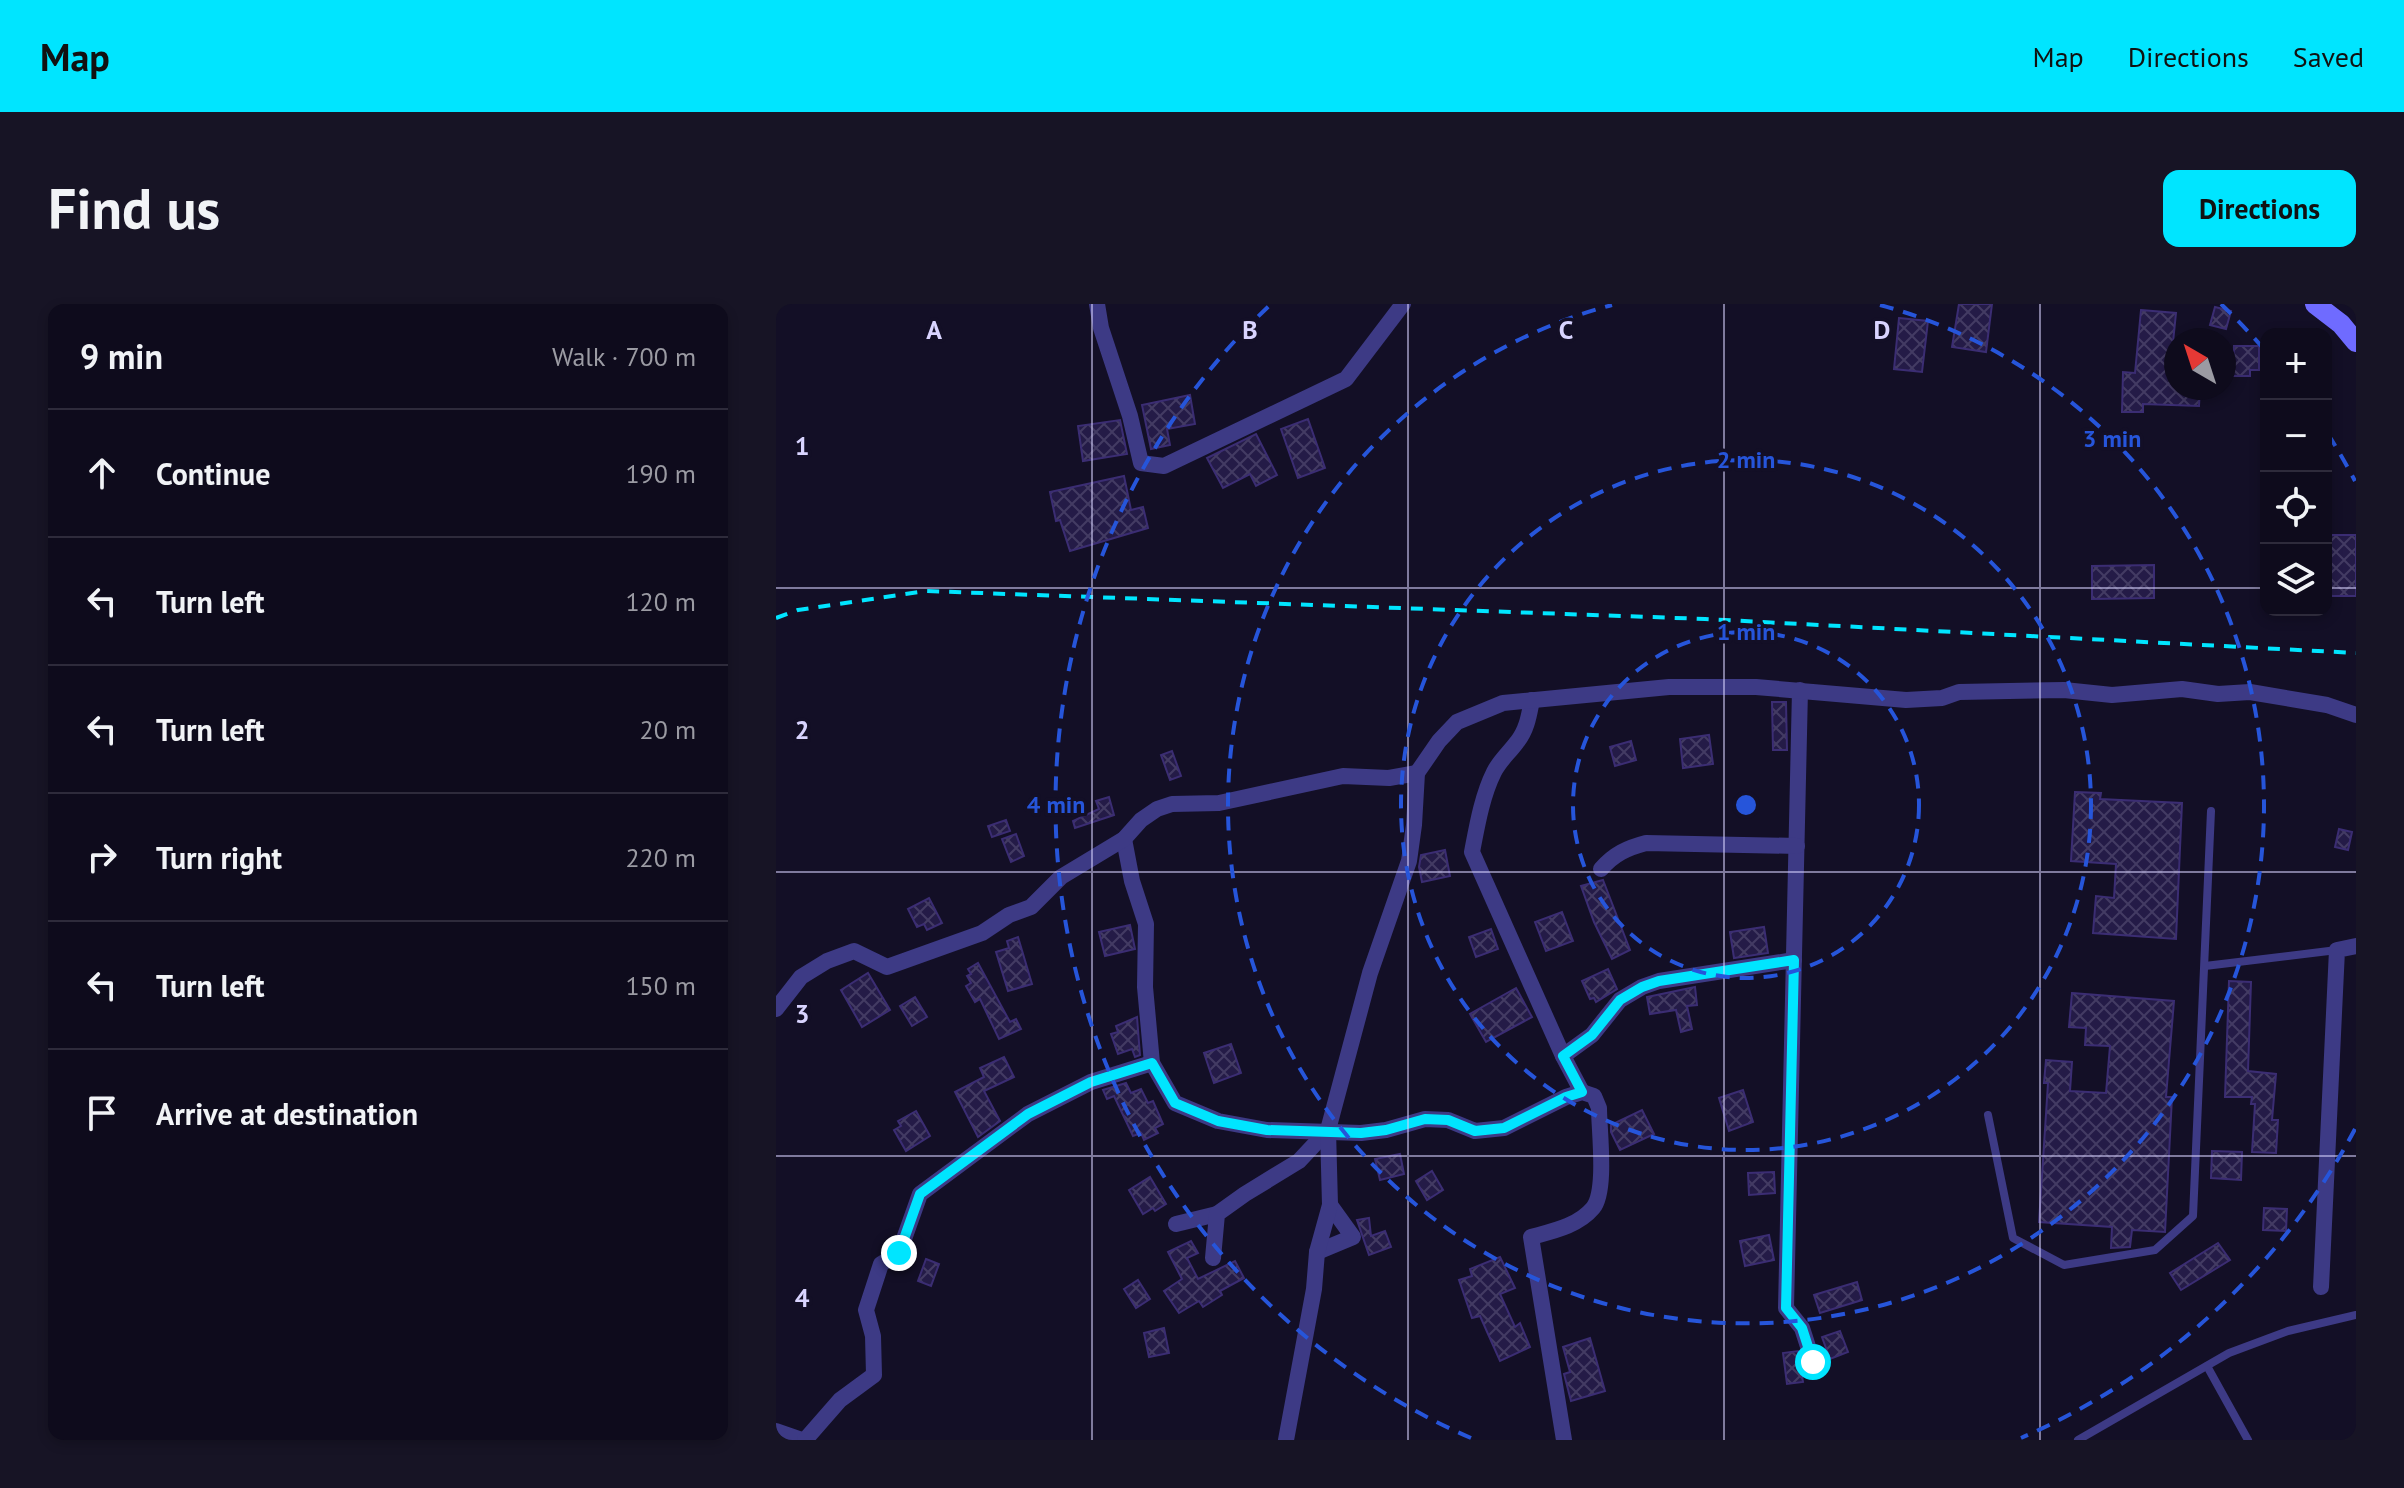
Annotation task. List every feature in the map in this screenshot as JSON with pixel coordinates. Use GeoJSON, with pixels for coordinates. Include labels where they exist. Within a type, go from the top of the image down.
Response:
{"type":"FeatureCollection","features":[{"type":"Feature","properties":{"kind":"main road"},"geometry":{"type":"LineString","coordinates":[[2315,304],[2341,324],[2356,342]]}},
{"type":"Feature","properties":{"kind":"street"},"geometry":{"type":"LineString","coordinates":[[1097,304],[1101,328],[1130,416],[1141,463],[1164,466],[1346,379],[1403,304]]}},
{"type":"Feature","properties":{"kind":"street"},"geometry":{"type":"LineString","coordinates":[[1286,1440],[1314,1289],[1317,1252],[1330,1205],[1328,1130],[1370,973],[1409,861],[1417,773],[1439,741],[1457,722],[1503,703],[1669,687],[1800,690],[1906,700],[1942,698],[1959,692],[2064,690],[2112,695],[2182,689],[2218,694],[2250,692],[2327,705],[2356,715]]}},
{"type":"Feature","properties":{"kind":"street"},"geometry":{"type":"LineString","coordinates":[[1800,690],[1786,1308],[1802,1328],[1813,1362]]}},
{"type":"Feature","properties":{"kind":"street"},"geometry":{"type":"LineString","coordinates":[[1532,700],[1528,723],[1519,741],[1493,775],[1476,827],[1472,852],[1582,1092]]}},
{"type":"Feature","properties":{"kind":"street"},"geometry":{"type":"LineString","coordinates":[[776,1009],[801,977],[827,961],[854,951],[887,967],[982,933],[1009,915],[1031,907],[1061,877],[1124,839],[1141,820],[1157,809],[1172,804],[1219,803],[1343,776],[1389,778],[1417,773]]}},
{"type":"Feature","properties":{"kind":"street"},"geometry":{"type":"LineString","coordinates":[[1124,839],[1132,881],[1146,924],[1145,987],[1152,1063],[1175,1103],[1218,1121],[1267,1130],[1361,1133],[1386,1130],[1425,1119],[1448,1120],[1475,1131],[1504,1128],[1566,1097],[1582,1092],[1594,1096],[1599,1108],[1600,1185],[1595,1206],[1570,1226],[1531,1237],[1564,1440]]}},
{"type":"Feature","properties":{"kind":"street"},"geometry":{"type":"LineString","coordinates":[[1601,869],[1612,857],[1627,848],[1646,843],[1797,846]]}},
{"type":"Feature","properties":{"kind":"street"},"geometry":{"type":"LineString","coordinates":[[2321,1287],[2337,950],[2356,946]]}},
{"type":"Feature","properties":{"kind":"street"},"geometry":{"type":"LineString","coordinates":[[1563,1056],[1592,1035],[1620,1000],[1642,987],[1659,981],[1794,960]]}},
{"type":"Feature","properties":{"kind":"street"},"geometry":{"type":"LineString","coordinates":[[776,1431],[804,1440],[840,1400],[874,1375],[873,1336],[866,1310],[881,1264],[899,1253],[920,1194],[1028,1114],[1091,1082],[1152,1063]]}},
{"type":"Feature","properties":{"kind":"street"},"geometry":{"type":"LineString","coordinates":[[1176,1224],[1217,1214],[1299,1161],[1328,1130]]}},
{"type":"Feature","properties":{"kind":"street"},"geometry":{"type":"LineString","coordinates":[[1317,1252],[1353,1237],[1330,1205]]}},
{"type":"Feature","properties":{"kind":"street"},"geometry":{"type":"LineString","coordinates":[[1213,1258],[1217,1214]]}},
{"type":"Feature","properties":{"kind":"lane"},"geometry":{"type":"LineString","coordinates":[[1988,1115],[2013,1238],[2064,1265],[2155,1250],[2193,1216],[2211,811]]}},
{"type":"Feature","properties":{"kind":"lane"},"geometry":{"type":"LineString","coordinates":[[2205,966],[2337,950]]}},
{"type":"Feature","properties":{"kind":"lane"},"geometry":{"type":"LineString","coordinates":[[2078,1440],[2229,1353],[2288,1331],[2356,1315]]}},
{"type":"Feature","properties":{"kind":"lane"},"geometry":{"type":"LineString","coordinates":[[2207,1366],[2248,1440]]}},
{"type":"Feature","properties":{"kind":"building"},"geometry":{"type":"Polygon","coordinates":[[[1959,304],[1992,304],[1986,352],[1952,347],[1959,304]]]}},
{"type":"Feature","properties":{"kind":"building"},"geometry":{"type":"Polygon","coordinates":[[[2215,307],[2231,311],[2226,328],[2210,325],[2215,307]]]}},
{"type":"Feature","properties":{"kind":"building"},"geometry":{"type":"Polygon","coordinates":[[[2141,310],[2176,313],[2174,328],[2164,328],[2164,400],[2199,400],[2199,406],[2143,404],[2143,412],[2122,412],[2123,372],[2135,373],[2141,310]]]}},
{"type":"Feature","properties":{"kind":"building"},"geometry":{"type":"Polygon","coordinates":[[[1899,318],[1928,321],[1922,372],[1894,369],[1899,318]]]}},
{"type":"Feature","properties":{"kind":"building"},"geometry":{"type":"Polygon","coordinates":[[[2236,346],[2259,346],[2259,370],[2250,370],[2250,376],[2236,376],[2236,346]]]}},
{"type":"Feature","properties":{"kind":"building"},"geometry":{"type":"Polygon","coordinates":[[[1190,395],[1195,424],[1167,429],[1170,445],[1151,449],[1142,405],[1190,395]]]}},
{"type":"Feature","properties":{"kind":"building"},"geometry":{"type":"Polygon","coordinates":[[[1308,419],[1325,468],[1298,478],[1281,429],[1308,419]]]}},
{"type":"Feature","properties":{"kind":"building"},"geometry":{"type":"Polygon","coordinates":[[[1120,420],[1127,454],[1083,461],[1078,426],[1120,420]]]}},
{"type":"Feature","properties":{"kind":"building"},"geometry":{"type":"Polygon","coordinates":[[[1256,434],[1277,475],[1256,486],[1250,474],[1223,488],[1207,458],[1256,434]]]}},
{"type":"Feature","properties":{"kind":"building"},"geometry":{"type":"Polygon","coordinates":[[[1124,476],[1131,510],[1143,507],[1148,528],[1070,551],[1060,520],[1056,521],[1050,492],[1124,476]]]}},
{"type":"Feature","properties":{"kind":"building"},"geometry":{"type":"Polygon","coordinates":[[[2332,535],[2356,535],[2356,596],[2332,596],[2332,535]]]}},
{"type":"Feature","properties":{"kind":"building"},"geometry":{"type":"Polygon","coordinates":[[[2154,565],[2154,598],[2092,599],[2092,566],[2154,565]]]}},
{"type":"Feature","properties":{"kind":"building"},"geometry":{"type":"Polygon","coordinates":[[[1772,702],[1786,702],[1787,750],[1773,750],[1772,702]]]}},
{"type":"Feature","properties":{"kind":"building"},"geometry":{"type":"Polygon","coordinates":[[[1709,735],[1713,764],[1683,768],[1680,739],[1709,735]]]}},
{"type":"Feature","properties":{"kind":"building"},"geometry":{"type":"Polygon","coordinates":[[[1631,741],[1636,760],[1615,766],[1610,747],[1631,741]]]}},
{"type":"Feature","properties":{"kind":"building"},"geometry":{"type":"Polygon","coordinates":[[[1172,751],[1181,776],[1170,780],[1161,755],[1172,751]]]}},
{"type":"Feature","properties":{"kind":"building"},"geometry":{"type":"Polygon","coordinates":[[[2075,792],[2101,793],[2100,799],[2182,803],[2176,939],[2093,933],[2096,896],[2114,898],[2116,864],[2071,861],[2075,792]]]}},
{"type":"Feature","properties":{"kind":"building"},"geometry":{"type":"Polygon","coordinates":[[[1109,797],[1114,815],[1075,828],[1073,821],[1099,809],[1096,801],[1109,797]]]}},
{"type":"Feature","properties":{"kind":"building"},"geometry":{"type":"Polygon","coordinates":[[[1006,820],[1010,831],[992,837],[988,826],[1006,820]]]}},
{"type":"Feature","properties":{"kind":"building"},"geometry":{"type":"Polygon","coordinates":[[[2339,829],[2352,832],[2348,850],[2335,847],[2339,829]]]}},
{"type":"Feature","properties":{"kind":"building"},"geometry":{"type":"Polygon","coordinates":[[[1016,834],[1024,856],[1011,862],[1002,839],[1016,834]]]}},
{"type":"Feature","properties":{"kind":"building"},"geometry":{"type":"Polygon","coordinates":[[[1445,850],[1450,876],[1422,882],[1419,867],[1421,855],[1445,850]]]}},
{"type":"Feature","properties":{"kind":"building"},"geometry":{"type":"Polygon","coordinates":[[[1603,880],[1630,950],[1612,959],[1581,886],[1603,880]]]}},
{"type":"Feature","properties":{"kind":"building"},"geometry":{"type":"Polygon","coordinates":[[[929,898],[942,923],[927,930],[924,924],[917,927],[908,909],[929,898]]]}},
{"type":"Feature","properties":{"kind":"building"},"geometry":{"type":"Polygon","coordinates":[[[1562,912],[1573,941],[1546,951],[1535,922],[1562,912]]]}},
{"type":"Feature","properties":{"kind":"building"},"geometry":{"type":"Polygon","coordinates":[[[1130,925],[1135,949],[1105,956],[1099,932],[1130,925]]]}},
{"type":"Feature","properties":{"kind":"building"},"geometry":{"type":"Polygon","coordinates":[[[1764,927],[1768,953],[1734,958],[1730,932],[1764,927]]]}},
{"type":"Feature","properties":{"kind":"building"},"geometry":{"type":"Polygon","coordinates":[[[1491,929],[1498,949],[1476,957],[1469,937],[1491,929]]]}},
{"type":"Feature","properties":{"kind":"building"},"geometry":{"type":"Polygon","coordinates":[[[1018,937],[1032,984],[1008,991],[996,952],[1009,948],[1007,941],[1018,937]]]}},
{"type":"Feature","properties":{"kind":"building"},"geometry":{"type":"Polygon","coordinates":[[[978,963],[1010,1022],[1016,1019],[1021,1029],[999,1039],[980,999],[975,1002],[966,986],[971,983],[967,976],[971,974],[968,969],[978,963]]]}},
{"type":"Feature","properties":{"kind":"building"},"geometry":{"type":"Polygon","coordinates":[[[1608,969],[1617,989],[1596,1002],[1594,998],[1590,999],[1582,981],[1608,969]]]}},
{"type":"Feature","properties":{"kind":"building"},"geometry":{"type":"Polygon","coordinates":[[[868,973],[890,1010],[862,1027],[841,990],[868,973]]]}},
{"type":"Feature","properties":{"kind":"building"},"geometry":{"type":"Polygon","coordinates":[[[2229,981],[2251,982],[2248,1071],[2276,1074],[2272,1120],[2278,1120],[2276,1153],[2252,1152],[2255,1104],[2251,1104],[2252,1097],[2225,1097],[2229,981]]]}},
{"type":"Feature","properties":{"kind":"building"},"geometry":{"type":"Polygon","coordinates":[[[1695,987],[1697,1005],[1687,1006],[1692,1029],[1681,1032],[1676,1010],[1650,1014],[1647,997],[1695,987]]]}},
{"type":"Feature","properties":{"kind":"building"},"geometry":{"type":"Polygon","coordinates":[[[1516,988],[1532,1017],[1486,1042],[1470,1014],[1516,988]]]}},
{"type":"Feature","properties":{"kind":"building"},"geometry":{"type":"Polygon","coordinates":[[[2072,993],[2174,1001],[2166,1097],[2172,1097],[2165,1232],[2132,1230],[2130,1247],[2111,1248],[2112,1227],[2039,1222],[2048,1083],[2044,1083],[2046,1060],[2072,1062],[2070,1091],[2106,1093],[2110,1046],[2085,1045],[2086,1028],[2069,1027],[2072,993]]]}},
{"type":"Feature","properties":{"kind":"building"},"geometry":{"type":"Polygon","coordinates":[[[915,997],[927,1017],[912,1026],[900,1006],[915,997]]]}},
{"type":"Feature","properties":{"kind":"building"},"geometry":{"type":"Polygon","coordinates":[[[1137,1017],[1140,1055],[1135,1057],[1132,1049],[1118,1054],[1111,1034],[1118,1032],[1116,1026],[1137,1017]]]}},
{"type":"Feature","properties":{"kind":"building"},"geometry":{"type":"Polygon","coordinates":[[[1231,1044],[1241,1073],[1214,1083],[1204,1053],[1231,1044]]]}},
{"type":"Feature","properties":{"kind":"building"},"geometry":{"type":"Polygon","coordinates":[[[1004,1057],[1014,1077],[984,1091],[1000,1121],[978,1137],[955,1092],[984,1077],[980,1068],[1004,1057]]]}},
{"type":"Feature","properties":{"kind":"building"},"geometry":{"type":"Polygon","coordinates":[[[1126,1083],[1131,1093],[1141,1089],[1148,1103],[1153,1101],[1163,1124],[1155,1128],[1158,1133],[1144,1140],[1141,1133],[1133,1136],[1114,1096],[1107,1099],[1103,1090],[1126,1083]]]}},
{"type":"Feature","properties":{"kind":"building"},"geometry":{"type":"Polygon","coordinates":[[[1743,1090],[1753,1122],[1729,1131],[1719,1098],[1743,1090]]]}},
{"type":"Feature","properties":{"kind":"building"},"geometry":{"type":"Polygon","coordinates":[[[1642,1110],[1654,1134],[1620,1150],[1611,1125],[1642,1110]]]}},
{"type":"Feature","properties":{"kind":"building"},"geometry":{"type":"Polygon","coordinates":[[[916,1111],[930,1136],[906,1151],[894,1130],[901,1126],[898,1121],[916,1111]]]}},
{"type":"Feature","properties":{"kind":"building"},"geometry":{"type":"Polygon","coordinates":[[[2212,1151],[2242,1152],[2241,1180],[2211,1178],[2212,1151]]]}},
{"type":"Feature","properties":{"kind":"building"},"geometry":{"type":"Polygon","coordinates":[[[1400,1154],[1404,1174],[1380,1180],[1375,1159],[1400,1154]]]}},
{"type":"Feature","properties":{"kind":"building"},"geometry":{"type":"Polygon","coordinates":[[[1432,1171],[1443,1190],[1427,1200],[1416,1181],[1432,1171]]]}},
{"type":"Feature","properties":{"kind":"building"},"geometry":{"type":"Polygon","coordinates":[[[1774,1172],[1775,1193],[1749,1195],[1748,1173],[1774,1172]]]}},
{"type":"Feature","properties":{"kind":"building"},"geometry":{"type":"Polygon","coordinates":[[[1150,1177],[1166,1204],[1143,1214],[1129,1190],[1150,1177]]]}},
{"type":"Feature","properties":{"kind":"building"},"geometry":{"type":"Polygon","coordinates":[[[2264,1208],[2287,1209],[2286,1231],[2263,1230],[2264,1208]]]}},
{"type":"Feature","properties":{"kind":"building"},"geometry":{"type":"Polygon","coordinates":[[[1369,1218],[1371,1236],[1385,1231],[1391,1247],[1369,1255],[1357,1220],[1369,1218]]]}},
{"type":"Feature","properties":{"kind":"building"},"geometry":{"type":"Polygon","coordinates":[[[1769,1235],[1774,1260],[1745,1266],[1740,1241],[1769,1235]]]}},
{"type":"Feature","properties":{"kind":"building"},"geometry":{"type":"Polygon","coordinates":[[[1191,1241],[1198,1253],[1187,1258],[1198,1279],[1235,1261],[1244,1278],[1220,1291],[1222,1295],[1203,1307],[1199,1301],[1179,1313],[1164,1291],[1182,1279],[1168,1252],[1191,1241]]]}},
{"type":"Feature","properties":{"kind":"building"},"geometry":{"type":"Polygon","coordinates":[[[2218,1243],[2230,1260],[2181,1290],[2170,1273],[2218,1243]]]}},
{"type":"Feature","properties":{"kind":"building"},"geometry":{"type":"Polygon","coordinates":[[[1500,1257],[1515,1288],[1500,1294],[1515,1327],[1520,1323],[1530,1347],[1500,1361],[1480,1316],[1472,1318],[1459,1280],[1472,1276],[1470,1269],[1500,1257]]]}},
{"type":"Feature","properties":{"kind":"building"},"geometry":{"type":"Polygon","coordinates":[[[926,1259],[939,1264],[931,1286],[918,1281],[926,1259]]]}},
{"type":"Feature","properties":{"kind":"building"},"geometry":{"type":"Polygon","coordinates":[[[1138,1280],[1150,1299],[1136,1308],[1124,1289],[1138,1280]]]}},
{"type":"Feature","properties":{"kind":"building"},"geometry":{"type":"Polygon","coordinates":[[[1857,1282],[1862,1300],[1820,1313],[1814,1295],[1857,1282]]]}},
{"type":"Feature","properties":{"kind":"building"},"geometry":{"type":"Polygon","coordinates":[[[1164,1328],[1169,1353],[1149,1357],[1144,1333],[1164,1328]]]}},
{"type":"Feature","properties":{"kind":"building"},"geometry":{"type":"Polygon","coordinates":[[[1840,1331],[1848,1352],[1830,1359],[1822,1337],[1840,1331]]]}},
{"type":"Feature","properties":{"kind":"building"},"geometry":{"type":"Polygon","coordinates":[[[1590,1338],[1605,1391],[1571,1401],[1564,1374],[1570,1372],[1563,1347],[1590,1338]]]}},
{"type":"Feature","properties":{"kind":"building"},"geometry":{"type":"Polygon","coordinates":[[[1798,1351],[1803,1382],[1787,1384],[1783,1353],[1798,1351]]]}},
{"type":"Feature","properties":{"kind":"railway"},"geometry":{"type":"LineString","coordinates":[[776,618],[798,610],[925,591],[1705,619],[2356,653]]}},
{"type":"Feature","properties":{"kind":"route"},"geometry":{"type":"LineString","coordinates":[[899,1253],[920,1194],[1028,1114],[1091,1082],[1152,1063],[1175,1103],[1218,1121],[1267,1130],[1361,1133],[1386,1130],[1425,1119],[1448,1120],[1475,1131],[1504,1128],[1582,1092],[1563,1056],[1592,1035],[1620,1000],[1642,987],[1659,981],[1794,960],[1786,1308],[1802,1328],[1813,1362]]}}]}
